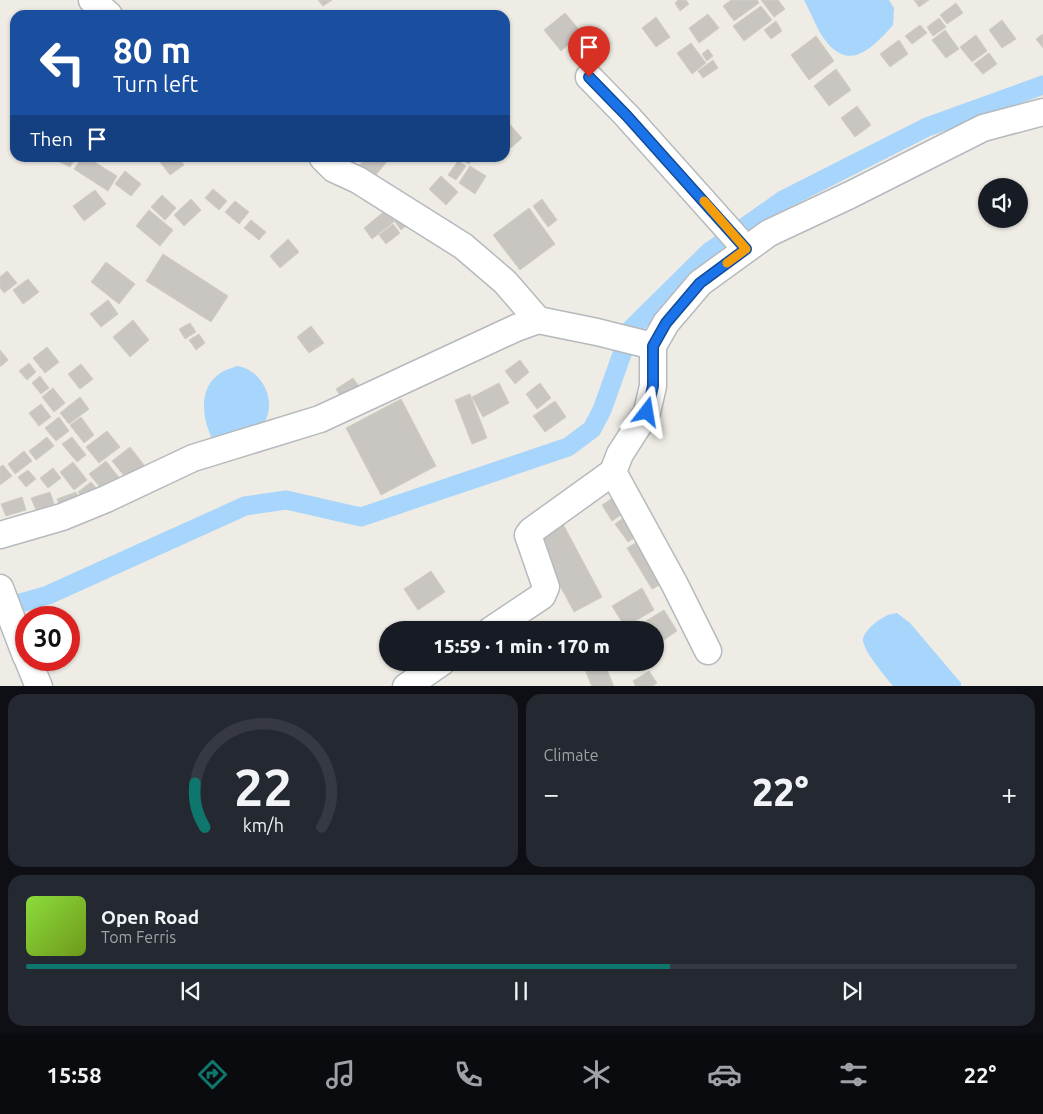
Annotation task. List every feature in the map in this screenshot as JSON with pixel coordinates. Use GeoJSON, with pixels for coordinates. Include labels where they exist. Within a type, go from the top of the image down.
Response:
{"type":"FeatureCollection","features":[{"type":"Feature","properties":{"kind":"street"},"geometry":{"type":"LineString","coordinates":[[92,0],[103,10]]}},
{"type":"Feature","properties":{"kind":"street"},"geometry":{"type":"LineString","coordinates":[[589,77],[627,116],[744,247]]}},
{"type":"Feature","properties":{"kind":"street"},"geometry":{"type":"LineString","coordinates":[[644,345],[666,323],[700,283],[744,247],[983,128],[1043,112]]}},
{"type":"Feature","properties":{"kind":"street"},"geometry":{"type":"LineString","coordinates":[[327,162],[334,169],[358,180],[463,246],[505,282],[538,320]]}},
{"type":"Feature","properties":{"kind":"street"},"geometry":{"type":"LineString","coordinates":[[0,535],[79,510],[193,458],[320,419],[507,332],[538,320],[597,332],[644,345]]}},
{"type":"Feature","properties":{"kind":"street"},"geometry":{"type":"LineString","coordinates":[[504,621],[542,596],[546,587],[528,535],[613,472],[620,454],[647,412],[653,386],[644,345]]}},
{"type":"Feature","properties":{"kind":"street"},"geometry":{"type":"LineString","coordinates":[[613,472],[674,583],[708,652]]}},
{"type":"Feature","properties":{"kind":"street"},"geometry":{"type":"LineString","coordinates":[[0,588],[15,628]]}},
{"type":"Feature","properties":{"kind":"street"},"geometry":{"type":"LineString","coordinates":[[33,671],[39,686]]}},
{"type":"Feature","properties":{"kind":"street"},"geometry":{"type":"LineString","coordinates":[[406,686],[428,671]]}},
{"type":"Feature","properties":{"kind":"water"},"geometry":{"type":"Polygon","coordinates":[[[804,0],[889,0],[894,8],[893,25],[874,45],[855,55],[846,55],[837,52],[827,43],[804,0]]]}},
{"type":"Feature","properties":{"kind":"water"},"geometry":{"type":"Polygon","coordinates":[[[237,366],[247,369],[263,383],[269,403],[268,413],[264,423],[253,433],[216,446],[205,417],[205,397],[213,379],[222,372],[237,366]]]}},
{"type":"Feature","properties":{"kind":"water"},"geometry":{"type":"Polygon","coordinates":[[[897,613],[910,623],[961,683],[961,686],[893,686],[871,658],[863,637],[875,623],[887,615],[897,613]]]}},
{"type":"Feature","properties":{"kind":"building"},"geometry":{"type":"Polygon","coordinates":[[[318,0],[332,0],[323,6],[318,0]]]}},
{"type":"Feature","properties":{"kind":"building"},"geometry":{"type":"Polygon","coordinates":[[[678,0],[686,0],[689,4],[680,11],[675,3],[678,0]]]}},
{"type":"Feature","properties":{"kind":"building"},"geometry":{"type":"Polygon","coordinates":[[[731,0],[757,0],[759,3],[734,21],[723,6],[731,0]]]}},
{"type":"Feature","properties":{"kind":"building"},"geometry":{"type":"Polygon","coordinates":[[[761,0],[778,0],[785,9],[774,17],[761,0]]]}},
{"type":"Feature","properties":{"kind":"building"},"geometry":{"type":"Polygon","coordinates":[[[914,0],[929,0],[919,7],[914,0]]]}},
{"type":"Feature","properties":{"kind":"building"},"geometry":{"type":"Polygon","coordinates":[[[956,3],[963,13],[947,24],[940,15],[956,3]]]}},
{"type":"Feature","properties":{"kind":"building"},"geometry":{"type":"Polygon","coordinates":[[[761,6],[772,20],[744,41],[733,26],[761,6]]]}},
{"type":"Feature","properties":{"kind":"building"},"geometry":{"type":"Polygon","coordinates":[[[565,13],[582,33],[561,51],[544,30],[565,13]]]}},
{"type":"Feature","properties":{"kind":"building"},"geometry":{"type":"Polygon","coordinates":[[[708,14],[719,28],[699,43],[689,28],[708,14]]]}},
{"type":"Feature","properties":{"kind":"building"},"geometry":{"type":"Polygon","coordinates":[[[656,17],[670,37],[656,47],[642,28],[656,17]]]}},
{"type":"Feature","properties":{"kind":"building"},"geometry":{"type":"Polygon","coordinates":[[[939,18],[946,27],[933,36],[927,27],[939,18]]]}},
{"type":"Feature","properties":{"kind":"building"},"geometry":{"type":"Polygon","coordinates":[[[1002,20],[1016,39],[1002,48],[989,30],[1002,20]]]}},
{"type":"Feature","properties":{"kind":"building"},"geometry":{"type":"Polygon","coordinates":[[[776,21],[782,31],[771,39],[764,30],[776,21]]]}},
{"type":"Feature","properties":{"kind":"building"},"geometry":{"type":"Polygon","coordinates":[[[920,25],[927,33],[912,44],[905,36],[920,25]]]}},
{"type":"Feature","properties":{"kind":"building"},"geometry":{"type":"Polygon","coordinates":[[[945,30],[959,49],[946,58],[932,40],[945,30]]]}},
{"type":"Feature","properties":{"kind":"building"},"geometry":{"type":"Polygon","coordinates":[[[1043,34],[1043,48],[1036,39],[1043,34]]]}},
{"type":"Feature","properties":{"kind":"building"},"geometry":{"type":"Polygon","coordinates":[[[976,35],[987,51],[972,62],[960,47],[976,35]]]}},
{"type":"Feature","properties":{"kind":"building"},"geometry":{"type":"Polygon","coordinates":[[[816,36],[834,61],[809,80],[791,55],[816,36]]]}},
{"type":"Feature","properties":{"kind":"building"},"geometry":{"type":"Polygon","coordinates":[[[899,40],[908,54],[890,67],[880,54],[899,40]]]}},
{"type":"Feature","properties":{"kind":"building"},"geometry":{"type":"Polygon","coordinates":[[[691,43],[706,63],[692,74],[677,53],[691,43]]]}},
{"type":"Feature","properties":{"kind":"building"},"geometry":{"type":"Polygon","coordinates":[[[708,49],[713,56],[707,61],[702,54],[708,49]]]}},
{"type":"Feature","properties":{"kind":"building"},"geometry":{"type":"Polygon","coordinates":[[[989,53],[997,64],[983,74],[974,64],[989,53]]]}},
{"type":"Feature","properties":{"kind":"building"},"geometry":{"type":"Polygon","coordinates":[[[713,60],[718,68],[703,78],[698,71],[713,60]]]}},
{"type":"Feature","properties":{"kind":"building"},"geometry":{"type":"Polygon","coordinates":[[[836,69],[851,90],[829,106],[814,86],[836,69]]]}},
{"type":"Feature","properties":{"kind":"building"},"geometry":{"type":"Polygon","coordinates":[[[857,106],[871,125],[855,137],[841,118],[857,106]]]}},
{"type":"Feature","properties":{"kind":"building"},"geometry":{"type":"Polygon","coordinates":[[[510,125],[522,138],[510,147],[510,125]]]}},
{"type":"Feature","properties":{"kind":"building"},"geometry":{"type":"Polygon","coordinates":[[[60,162],[73,162],[70,167],[60,162]]]}},
{"type":"Feature","properties":{"kind":"building"},"geometry":{"type":"Polygon","coordinates":[[[79,162],[94,162],[117,176],[108,191],[74,169],[79,162]]]}},
{"type":"Feature","properties":{"kind":"building"},"geometry":{"type":"Polygon","coordinates":[[[160,162],[182,162],[184,165],[170,175],[160,162]]]}},
{"type":"Feature","properties":{"kind":"building"},"geometry":{"type":"Polygon","coordinates":[[[362,162],[387,162],[369,183],[354,171],[362,162]]]}},
{"type":"Feature","properties":{"kind":"building"},"geometry":{"type":"Polygon","coordinates":[[[457,162],[466,166],[456,180],[448,175],[457,162]]]}},
{"type":"Feature","properties":{"kind":"building"},"geometry":{"type":"Polygon","coordinates":[[[470,166],[486,176],[475,194],[459,183],[470,166]]]}},
{"type":"Feature","properties":{"kind":"building"},"geometry":{"type":"Polygon","coordinates":[[[125,171],[141,184],[131,196],[115,184],[125,171]]]}},
{"type":"Feature","properties":{"kind":"building"},"geometry":{"type":"Polygon","coordinates":[[[441,176],[458,192],[446,205],[429,189],[441,176]]]}},
{"type":"Feature","properties":{"kind":"building"},"geometry":{"type":"Polygon","coordinates":[[[213,189],[227,201],[219,210],[205,198],[213,189]]]}},
{"type":"Feature","properties":{"kind":"building"},"geometry":{"type":"Polygon","coordinates":[[[95,190],[106,204],[84,221],[73,206],[95,190]]]}},
{"type":"Feature","properties":{"kind":"building"},"geometry":{"type":"Polygon","coordinates":[[[162,195],[176,208],[165,220],[151,207],[162,195]]]}},
{"type":"Feature","properties":{"kind":"building"},"geometry":{"type":"Polygon","coordinates":[[[191,199],[201,210],[184,226],[174,215],[191,199]]]}},
{"type":"Feature","properties":{"kind":"building"},"geometry":{"type":"Polygon","coordinates":[[[542,199],[557,220],[548,227],[533,206],[542,199]]]}},
{"type":"Feature","properties":{"kind":"building"},"geometry":{"type":"Polygon","coordinates":[[[235,201],[249,212],[239,224],[225,212],[235,201]]]}},
{"type":"Feature","properties":{"kind":"building"},"geometry":{"type":"Polygon","coordinates":[[[529,208],[555,244],[520,270],[493,235],[529,208]]]}},
{"type":"Feature","properties":{"kind":"building"},"geometry":{"type":"Polygon","coordinates":[[[149,210],[173,230],[160,246],[136,226],[149,210]]]}},
{"type":"Feature","properties":{"kind":"building"},"geometry":{"type":"Polygon","coordinates":[[[386,210],[395,221],[372,239],[364,228],[386,210]]]}},
{"type":"Feature","properties":{"kind":"building"},"geometry":{"type":"Polygon","coordinates":[[[407,213],[413,220],[401,230],[395,222],[407,213]]]}},
{"type":"Feature","properties":{"kind":"building"},"geometry":{"type":"Polygon","coordinates":[[[251,220],[266,232],[259,240],[244,228],[251,220]]]}},
{"type":"Feature","properties":{"kind":"building"},"geometry":{"type":"Polygon","coordinates":[[[393,224],[400,233],[386,244],[379,235],[393,224]]]}},
{"type":"Feature","properties":{"kind":"building"},"geometry":{"type":"Polygon","coordinates":[[[288,239],[299,252],[280,268],[270,256],[288,239]]]}},
{"type":"Feature","properties":{"kind":"building"},"geometry":{"type":"Polygon","coordinates":[[[163,254],[228,296],[211,322],[146,281],[163,254]]]}},
{"type":"Feature","properties":{"kind":"building"},"geometry":{"type":"Polygon","coordinates":[[[106,262],[135,284],[119,304],[91,282],[106,262]]]}},
{"type":"Feature","properties":{"kind":"building"},"geometry":{"type":"Polygon","coordinates":[[[7,271],[17,283],[4,293],[0,288],[0,277],[7,271]]]}},
{"type":"Feature","properties":{"kind":"building"},"geometry":{"type":"Polygon","coordinates":[[[28,279],[39,292],[23,304],[13,290],[28,279]]]}},
{"type":"Feature","properties":{"kind":"building"},"geometry":{"type":"Polygon","coordinates":[[[108,300],[118,314],[101,327],[90,314],[108,300]]]}},
{"type":"Feature","properties":{"kind":"building"},"geometry":{"type":"Polygon","coordinates":[[[133,320],[149,340],[130,357],[113,337],[133,320]]]}},
{"type":"Feature","properties":{"kind":"building"},"geometry":{"type":"Polygon","coordinates":[[[190,323],[196,332],[185,339],[179,329],[190,323]]]}},
{"type":"Feature","properties":{"kind":"building"},"geometry":{"type":"Polygon","coordinates":[[[311,326],[324,343],[309,353],[297,337],[311,326]]]}},
{"type":"Feature","properties":{"kind":"building"},"geometry":{"type":"Polygon","coordinates":[[[199,334],[205,343],[196,350],[189,340],[199,334]]]}},
{"type":"Feature","properties":{"kind":"building"},"geometry":{"type":"Polygon","coordinates":[[[47,347],[59,362],[45,373],[33,358],[47,347]]]}},
{"type":"Feature","properties":{"kind":"building"},"geometry":{"type":"Polygon","coordinates":[[[0,350],[8,360],[0,367],[0,350]]]}},
{"type":"Feature","properties":{"kind":"building"},"geometry":{"type":"Polygon","coordinates":[[[520,360],[529,372],[515,384],[505,371],[520,360]]]}},
{"type":"Feature","properties":{"kind":"building"},"geometry":{"type":"Polygon","coordinates":[[[29,363],[36,372],[27,380],[19,371],[29,363]]]}},
{"type":"Feature","properties":{"kind":"building"},"geometry":{"type":"Polygon","coordinates":[[[81,364],[93,379],[80,389],[68,374],[81,364]]]}},
{"type":"Feature","properties":{"kind":"building"},"geometry":{"type":"Polygon","coordinates":[[[40,376],[49,388],[41,394],[32,383],[40,376]]]}},
{"type":"Feature","properties":{"kind":"building"},"geometry":{"type":"Polygon","coordinates":[[[353,378],[361,389],[343,401],[336,389],[353,378]]]}},
{"type":"Feature","properties":{"kind":"building"},"geometry":{"type":"Polygon","coordinates":[[[499,383],[509,403],[483,417],[472,397],[499,383]]]}},
{"type":"Feature","properties":{"kind":"building"},"geometry":{"type":"Polygon","coordinates":[[[540,383],[551,398],[537,409],[526,394],[540,383]]]}},
{"type":"Feature","properties":{"kind":"building"},"geometry":{"type":"Polygon","coordinates":[[[53,388],[65,403],[54,412],[42,397],[53,388]]]}},
{"type":"Feature","properties":{"kind":"building"},"geometry":{"type":"Polygon","coordinates":[[[470,394],[487,438],[472,444],[455,400],[470,394]]]}},
{"type":"Feature","properties":{"kind":"building"},"geometry":{"type":"Polygon","coordinates":[[[80,397],[89,409],[69,424],[60,413],[80,397]]]}},
{"type":"Feature","properties":{"kind":"building"},"geometry":{"type":"Polygon","coordinates":[[[401,399],[436,466],[381,495],[346,428],[401,399]]]}},
{"type":"Feature","properties":{"kind":"building"},"geometry":{"type":"Polygon","coordinates":[[[555,401],[566,417],[545,432],[533,416],[555,401]]]}},
{"type":"Feature","properties":{"kind":"building"},"geometry":{"type":"Polygon","coordinates":[[[41,404],[51,417],[39,426],[29,413],[41,404]]]}},
{"type":"Feature","properties":{"kind":"building"},"geometry":{"type":"Polygon","coordinates":[[[59,417],[69,431],[56,441],[45,428],[59,417]]]}},
{"type":"Feature","properties":{"kind":"building"},"geometry":{"type":"Polygon","coordinates":[[[81,417],[94,435],[84,443],[70,425],[81,417]]]}},
{"type":"Feature","properties":{"kind":"building"},"geometry":{"type":"Polygon","coordinates":[[[107,431],[120,447],[99,463],[86,447],[107,431]]]}},
{"type":"Feature","properties":{"kind":"building"},"geometry":{"type":"Polygon","coordinates":[[[47,437],[54,446],[36,460],[29,451],[47,437]]]}},
{"type":"Feature","properties":{"kind":"building"},"geometry":{"type":"Polygon","coordinates":[[[72,437],[86,455],[77,462],[62,444],[72,437]]]}},
{"type":"Feature","properties":{"kind":"building"},"geometry":{"type":"Polygon","coordinates":[[[130,447],[148,470],[130,483],[112,461],[130,447]]]}},
{"type":"Feature","properties":{"kind":"building"},"geometry":{"type":"Polygon","coordinates":[[[24,451],[32,461],[15,474],[8,464],[24,451]]]}},
{"type":"Feature","properties":{"kind":"building"},"geometry":{"type":"Polygon","coordinates":[[[106,461],[121,480],[105,493],[89,474],[106,461]]]}},
{"type":"Feature","properties":{"kind":"building"},"geometry":{"type":"Polygon","coordinates":[[[73,462],[87,480],[74,490],[60,472],[73,462]]]}},
{"type":"Feature","properties":{"kind":"building"},"geometry":{"type":"Polygon","coordinates":[[[3,465],[12,476],[0,485],[0,467],[3,465]]]}},
{"type":"Feature","properties":{"kind":"building"},"geometry":{"type":"Polygon","coordinates":[[[53,468],[61,478],[48,488],[40,478],[53,468]]]}},
{"type":"Feature","properties":{"kind":"building"},"geometry":{"type":"Polygon","coordinates":[[[28,470],[36,479],[26,487],[18,477],[28,470]]]}},
{"type":"Feature","properties":{"kind":"building"},"geometry":{"type":"Polygon","coordinates":[[[91,482],[99,491],[86,501],[78,492],[91,482]]]}},
{"type":"Feature","properties":{"kind":"building"},"geometry":{"type":"Polygon","coordinates":[[[50,492],[54,504],[36,510],[31,498],[50,492]]]}},
{"type":"Feature","properties":{"kind":"building"},"geometry":{"type":"Polygon","coordinates":[[[76,492],[81,505],[63,513],[57,499],[76,492]]]}},
{"type":"Feature","properties":{"kind":"building"},"geometry":{"type":"Polygon","coordinates":[[[620,493],[630,509],[612,521],[602,505],[620,493]]]}},
{"type":"Feature","properties":{"kind":"building"},"geometry":{"type":"Polygon","coordinates":[[[22,497],[26,510],[6,516],[1,504],[22,497]]]}},
{"type":"Feature","properties":{"kind":"building"},"geometry":{"type":"Polygon","coordinates":[[[627,515],[640,534],[628,542],[615,524],[627,515]]]}},
{"type":"Feature","properties":{"kind":"building"},"geometry":{"type":"Polygon","coordinates":[[[563,524],[602,597],[574,612],[535,539],[563,524]]]}},
{"type":"Feature","properties":{"kind":"building"},"geometry":{"type":"Polygon","coordinates":[[[642,539],[667,581],[652,589],[627,548],[642,539]]]}},
{"type":"Feature","properties":{"kind":"building"},"geometry":{"type":"Polygon","coordinates":[[[431,571],[445,592],[418,610],[404,589],[431,571]]]}},
{"type":"Feature","properties":{"kind":"building"},"geometry":{"type":"Polygon","coordinates":[[[642,588],[654,610],[635,621],[621,621],[612,606],[642,588]]]}},
{"type":"Feature","properties":{"kind":"building"},"geometry":{"type":"Polygon","coordinates":[[[664,610],[677,631],[664,640],[664,621],[646,621],[664,610]]]}},
{"type":"Feature","properties":{"kind":"building"},"geometry":{"type":"Polygon","coordinates":[[[586,671],[608,671],[614,686],[592,686],[586,671]]]}},
{"type":"Feature","properties":{"kind":"building"},"geometry":{"type":"Polygon","coordinates":[[[649,671],[657,683],[652,686],[636,686],[633,681],[649,671]]]}},
{"type":"Feature","properties":{"kind":"waterway"},"geometry":{"type":"LineString","coordinates":[[0,609],[48,595],[245,506],[286,500],[361,517],[568,447],[592,429],[602,410],[631,329],[709,252],[783,200],[927,127],[1043,85]]}},
{"type":"Feature","properties":{"kind":"slow traffic"},"geometry":{"type":"LineString","coordinates":[[704,201],[746,249],[727,263]]}},
{"type":"Feature","properties":{"kind":"route"},"geometry":{"type":"LineString","coordinates":[[589,77],[627,116],[746,249],[700,283],[666,323],[653,346],[653,386],[647,412]]}}]}
